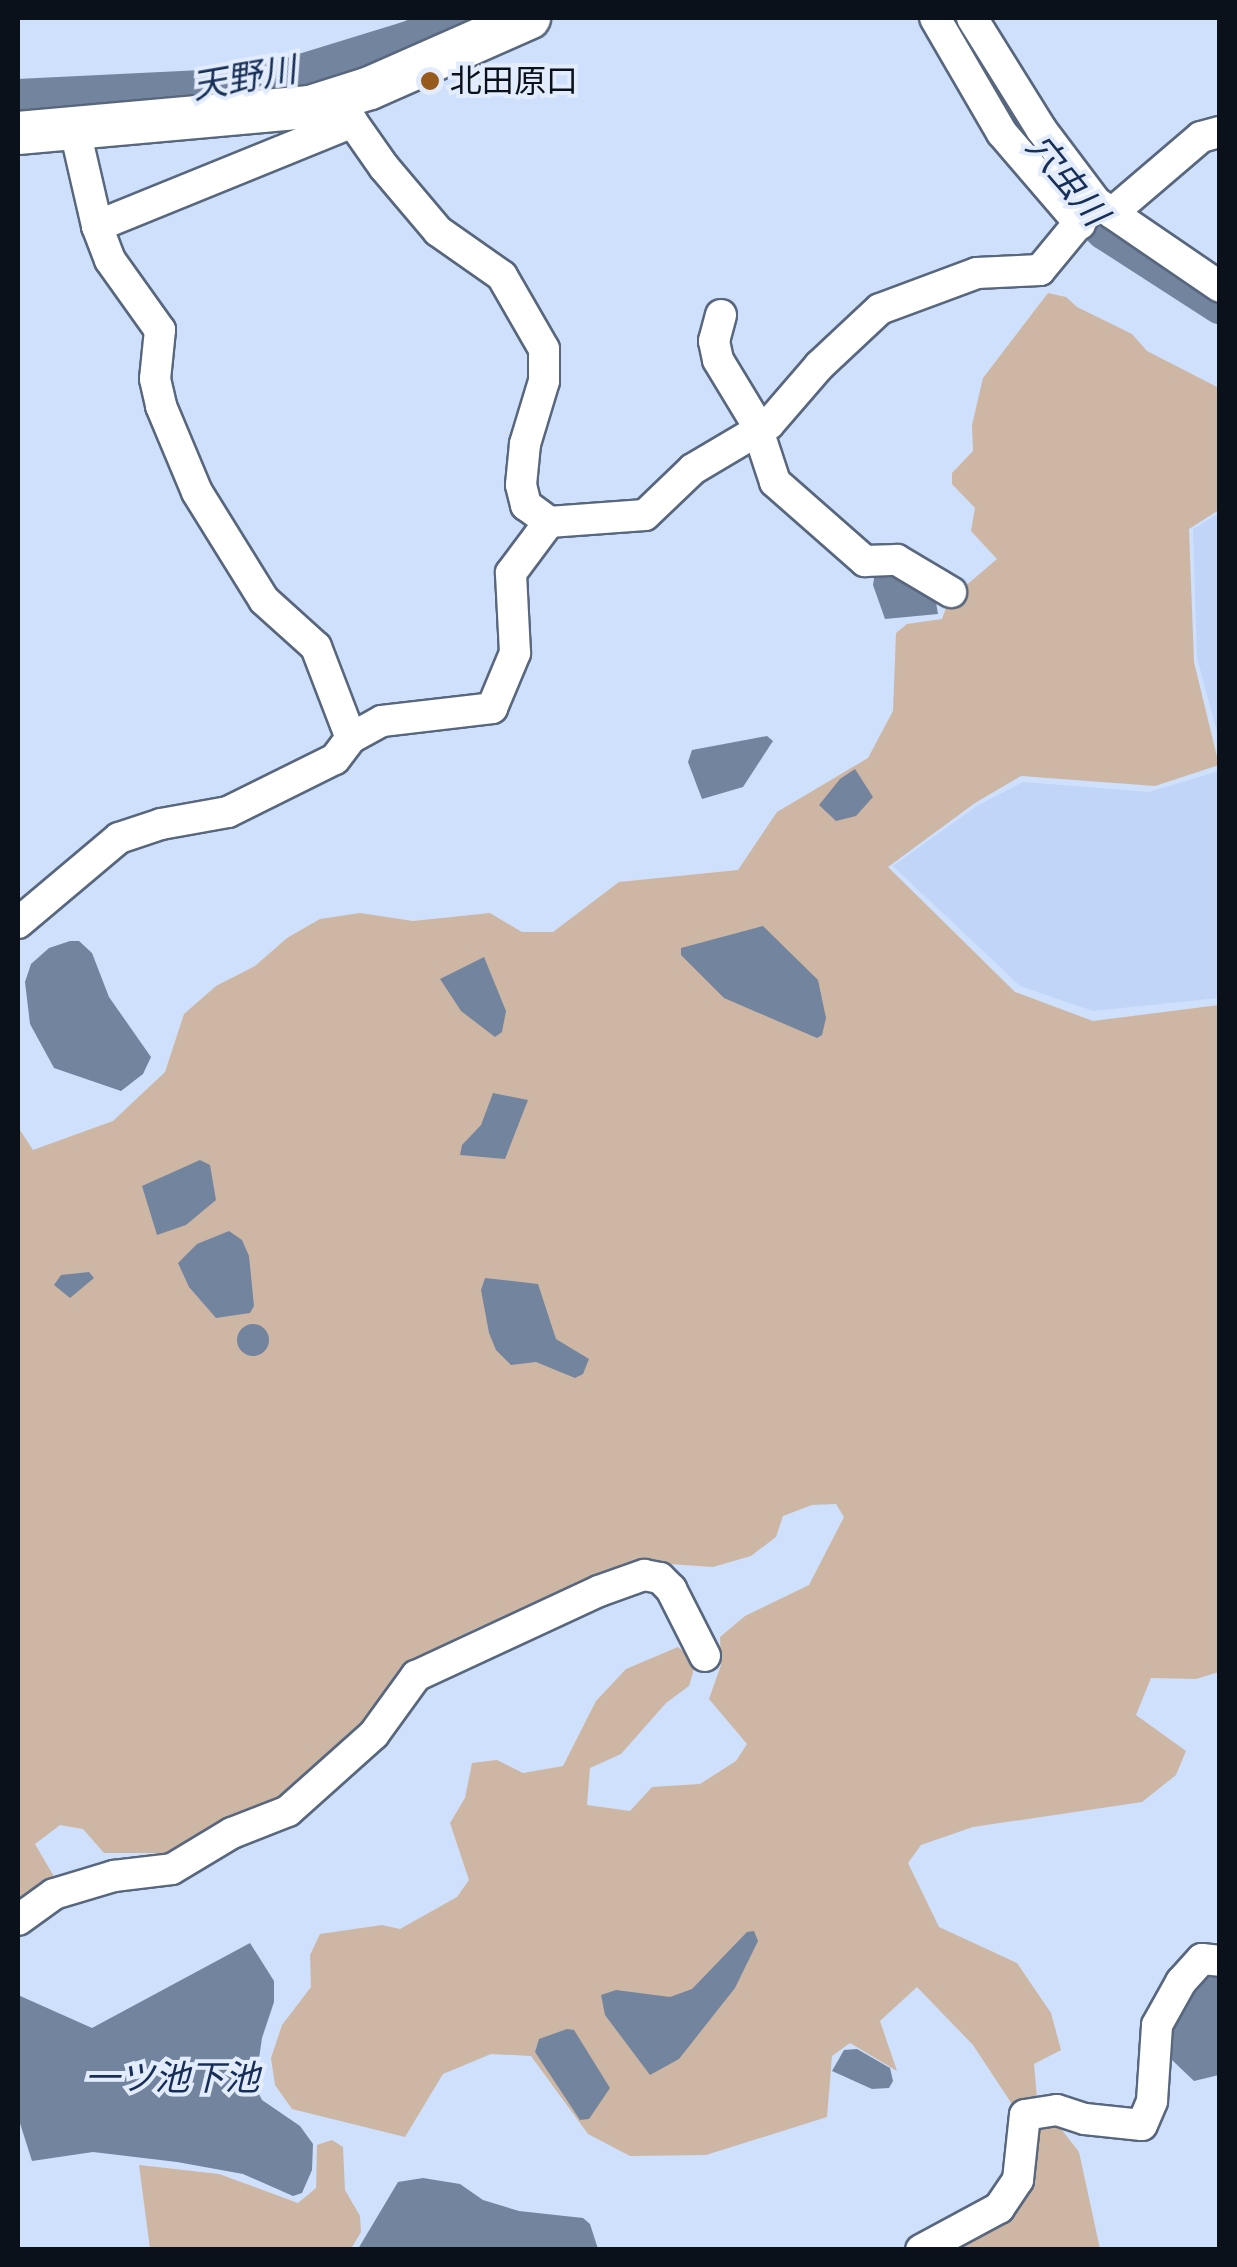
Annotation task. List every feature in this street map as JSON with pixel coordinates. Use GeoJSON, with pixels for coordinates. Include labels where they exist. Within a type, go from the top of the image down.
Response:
{"type":"FeatureCollection","features":[{"type":"Feature","properties":{"kind":"highway"},"geometry":{"type":"LineString","coordinates":[[18,133],[281,112],[345,111],[529,18]]}},
{"type":"Feature","properties":{"kind":"street"},"geometry":{"type":"LineString","coordinates":[[935,18],[1002,134],[1096,213],[1220,288]]}},
{"type":"Feature","properties":{"kind":"street"},"geometry":{"type":"LineString","coordinates":[[972,18],[1096,213]]}},
{"type":"Feature","properties":{"kind":"street"},"geometry":{"type":"LineString","coordinates":[[97,226],[345,111],[438,230],[502,276],[544,349],[544,381],[525,444],[521,484],[526,506],[548,522],[645,515],[693,470],[758,432],[880,308],[977,273],[1040,270],[1096,213],[1201,137],[1220,132]]}},
{"type":"Feature","properties":{"kind":"street"},"geometry":{"type":"LineString","coordinates":[[74,126],[97,226],[110,260],[160,330],[155,379],[161,406],[209,517],[264,600],[316,647],[351,738]]}},
{"type":"Feature","properties":{"kind":"street"},"geometry":{"type":"LineString","coordinates":[[721,314],[714,340],[718,360],[758,432],[775,482],[865,561],[898,560],[951,592]]}},
{"type":"Feature","properties":{"kind":"street"},"geometry":{"type":"LineString","coordinates":[[18,922],[118,838],[160,824],[228,812],[335,759],[351,738],[382,721],[492,708],[515,653],[511,574],[548,522]]}},
{"type":"Feature","properties":{"kind":"street"},"geometry":{"type":"LineString","coordinates":[[18,1920],[54,1894],[114,1876],[172,1869],[232,1833],[288,1811],[374,1734],[416,1676],[599,1591],[644,1575],[660,1578],[671,1589],[706,1656]]}},
{"type":"Feature","properties":{"kind":"street"},"geometry":{"type":"LineString","coordinates":[[921,2250],[999,2208],[1018,2180],[1025,2115],[1057,2110],[1085,2119],[1142,2125],[1152,2101],[1157,2025],[1181,1982],[1202,1959],[1220,1961]]}},
{"type":"Feature","properties":{"kind":"shaded area"},"geometry":{"type":"Polygon","coordinates":[[[1048,293],[1066,297],[1077,307],[1132,334],[1147,351],[1219,388],[1219,510],[1189,529],[1194,662],[1219,765],[1155,786],[1021,776],[975,803],[888,867],[1015,992],[1093,1021],[1219,1005],[1219,1672],[1196,1679],[1151,1678],[1136,1715],[1186,1751],[1176,1775],[1142,1802],[973,1827],[921,1845],[908,1863],[939,1927],[1017,1963],[1051,2013],[1061,2050],[1034,2064],[1037,2098],[1079,2152],[1100,2249],[949,2249],[1033,2136],[973,2045],[917,1987],[880,2021],[897,2071],[850,2043],[832,2056],[827,2117],[706,2155],[630,2156],[588,2134],[531,2056],[491,2054],[443,2074],[405,2137],[292,2109],[275,2085],[271,2058],[282,2025],[311,1987],[310,1955],[320,1934],[382,1925],[400,1929],[457,1897],[469,1880],[450,1823],[465,1798],[472,1763],[497,1760],[523,1773],[563,1766],[596,1701],[626,1669],[678,1647],[696,1662],[689,1686],[666,1703],[621,1754],[590,1768],[587,1805],[630,1811],[652,1787],[700,1784],[736,1761],[747,1744],[709,1699],[721,1665],[720,1637],[745,1616],[809,1585],[844,1517],[836,1504],[812,1505],[783,1516],[776,1537],[751,1556],[713,1567],[654,1563],[479,1627],[430,1651],[396,1684],[352,1740],[302,1788],[185,1853],[104,1853],[83,1829],[60,1825],[35,1844],[56,1880],[28,1893],[18,1906],[18,1127],[33,1150],[113,1121],[165,1072],[184,1014],[216,986],[255,966],[287,938],[320,919],[360,913],[413,921],[490,913],[522,932],[553,932],[619,882],[738,870],[777,812],[868,758],[893,711],[896,633],[907,624],[942,619],[949,600],[997,559],[971,531],[975,508],[952,484],[952,473],[973,451],[972,425],[983,378],[1048,293]]]}},
{"type":"Feature","properties":{"kind":"shaded area"},"geometry":{"type":"Polygon","coordinates":[[[1219,513],[1219,739],[1197,658],[1193,529],[1219,513]]]}},
{"type":"Feature","properties":{"kind":"shaded area"},"geometry":{"type":"Polygon","coordinates":[[[1219,771],[1219,998],[1093,1011],[1020,986],[893,866],[977,806],[1023,782],[1149,792],[1219,771]]]}},
{"type":"Feature","properties":{"kind":"shaded area"},"geometry":{"type":"Polygon","coordinates":[[[332,2140],[343,2147],[345,2190],[360,2216],[361,2232],[351,2249],[150,2249],[139,2165],[219,2174],[298,2203],[316,2188],[317,2145],[332,2140]]]}},
{"type":"Feature","properties":{"kind":"water"},"geometry":{"type":"Polygon","coordinates":[[[876,565],[935,596],[938,614],[885,619],[873,585],[876,565]]]}},
{"type":"Feature","properties":{"kind":"water"},"geometry":{"type":"Polygon","coordinates":[[[767,736],[773,741],[743,787],[702,799],[688,762],[692,750],[767,736]]]}},
{"type":"Feature","properties":{"kind":"water"},"geometry":{"type":"Polygon","coordinates":[[[855,769],[873,797],[856,816],[836,821],[819,805],[840,779],[855,769]]]}},
{"type":"Feature","properties":{"kind":"water"},"geometry":{"type":"Polygon","coordinates":[[[763,926],[818,980],[826,1018],[822,1035],[817,1038],[724,998],[681,955],[681,948],[763,926]]]}},
{"type":"Feature","properties":{"kind":"water"},"geometry":{"type":"Polygon","coordinates":[[[79,941],[92,953],[109,997],[151,1057],[143,1074],[121,1091],[54,1068],[30,1024],[25,982],[31,964],[49,948],[79,941]]]}},
{"type":"Feature","properties":{"kind":"water"},"geometry":{"type":"Polygon","coordinates":[[[484,957],[506,1011],[502,1032],[495,1037],[461,1011],[440,979],[484,957]]]}},
{"type":"Feature","properties":{"kind":"water"},"geometry":{"type":"Polygon","coordinates":[[[493,1093],[528,1100],[505,1159],[460,1155],[462,1145],[481,1125],[493,1093]]]}},
{"type":"Feature","properties":{"kind":"water"},"geometry":{"type":"Polygon","coordinates":[[[200,1160],[210,1165],[216,1200],[186,1225],[157,1235],[142,1186],[200,1160]]]}},
{"type":"Feature","properties":{"kind":"water"},"geometry":{"type":"Polygon","coordinates":[[[229,1231],[242,1240],[249,1256],[254,1306],[250,1313],[216,1318],[189,1287],[178,1263],[197,1244],[229,1231]]]}},
{"type":"Feature","properties":{"kind":"water"},"geometry":{"type":"Polygon","coordinates":[[[89,1272],[94,1278],[70,1298],[54,1285],[61,1275],[89,1272]]]}},
{"type":"Feature","properties":{"kind":"water"},"geometry":{"type":"Polygon","coordinates":[[[485,1278],[538,1284],[556,1339],[589,1359],[583,1374],[575,1378],[536,1362],[511,1365],[496,1350],[489,1333],[481,1290],[485,1278]]]}},
{"type":"Feature","properties":{"kind":"water"},"geometry":{"type":"Polygon","coordinates":[[[253,1324],[264,1329],[269,1340],[264,1351],[253,1356],[242,1351],[237,1340],[242,1329],[253,1324]]]}},
{"type":"Feature","properties":{"kind":"water"},"geometry":{"type":"Polygon","coordinates":[[[754,1931],[758,1941],[735,1988],[679,2059],[650,2075],[605,2015],[601,1995],[616,1990],[670,1997],[692,1989],[747,1932],[754,1931]]]}},
{"type":"Feature","properties":{"kind":"water","name":"一ツ池下池"},"geometry":{"type":"Polygon","coordinates":[[[250,1943],[274,1981],[274,2002],[262,2038],[255,2086],[262,2100],[300,2126],[313,2144],[312,2170],[302,2193],[293,2196],[243,2174],[93,2152],[32,2161],[18,2117],[18,1995],[92,2028],[250,1943]]]}},
{"type":"Feature","properties":{"kind":"water"},"geometry":{"type":"Polygon","coordinates":[[[1219,1969],[1219,2075],[1194,2081],[1172,2060],[1166,2023],[1197,1972],[1219,1969]]]}},
{"type":"Feature","properties":{"kind":"water"},"geometry":{"type":"Polygon","coordinates":[[[574,2030],[610,2088],[589,2119],[580,2120],[535,2052],[539,2039],[574,2030]]]}},
{"type":"Feature","properties":{"kind":"water"},"geometry":{"type":"Polygon","coordinates":[[[857,2049],[890,2068],[893,2081],[889,2088],[872,2089],[832,2071],[844,2050],[857,2049]]]}},
{"type":"Feature","properties":{"kind":"water"},"geometry":{"type":"Polygon","coordinates":[[[423,2178],[460,2184],[483,2200],[519,2211],[583,2218],[590,2224],[598,2249],[358,2249],[398,2182],[423,2178]]]}},
{"type":"Feature","properties":{"kind":"waterway","name":"天野川"},"geometry":{"type":"LineString","coordinates":[[18,98],[239,87],[292,76],[406,41],[463,18]]}},
{"type":"Feature","properties":{"kind":"waterway","name":"穴虫川"},"geometry":{"type":"LineString","coordinates":[[961,39],[1076,203],[1105,231],[1220,305]]}},
{"type":"Feature","properties":{"kind":"place","name":"北田原口"},"geometry":{"type":"Point","coordinates":[430,81]}}]}
